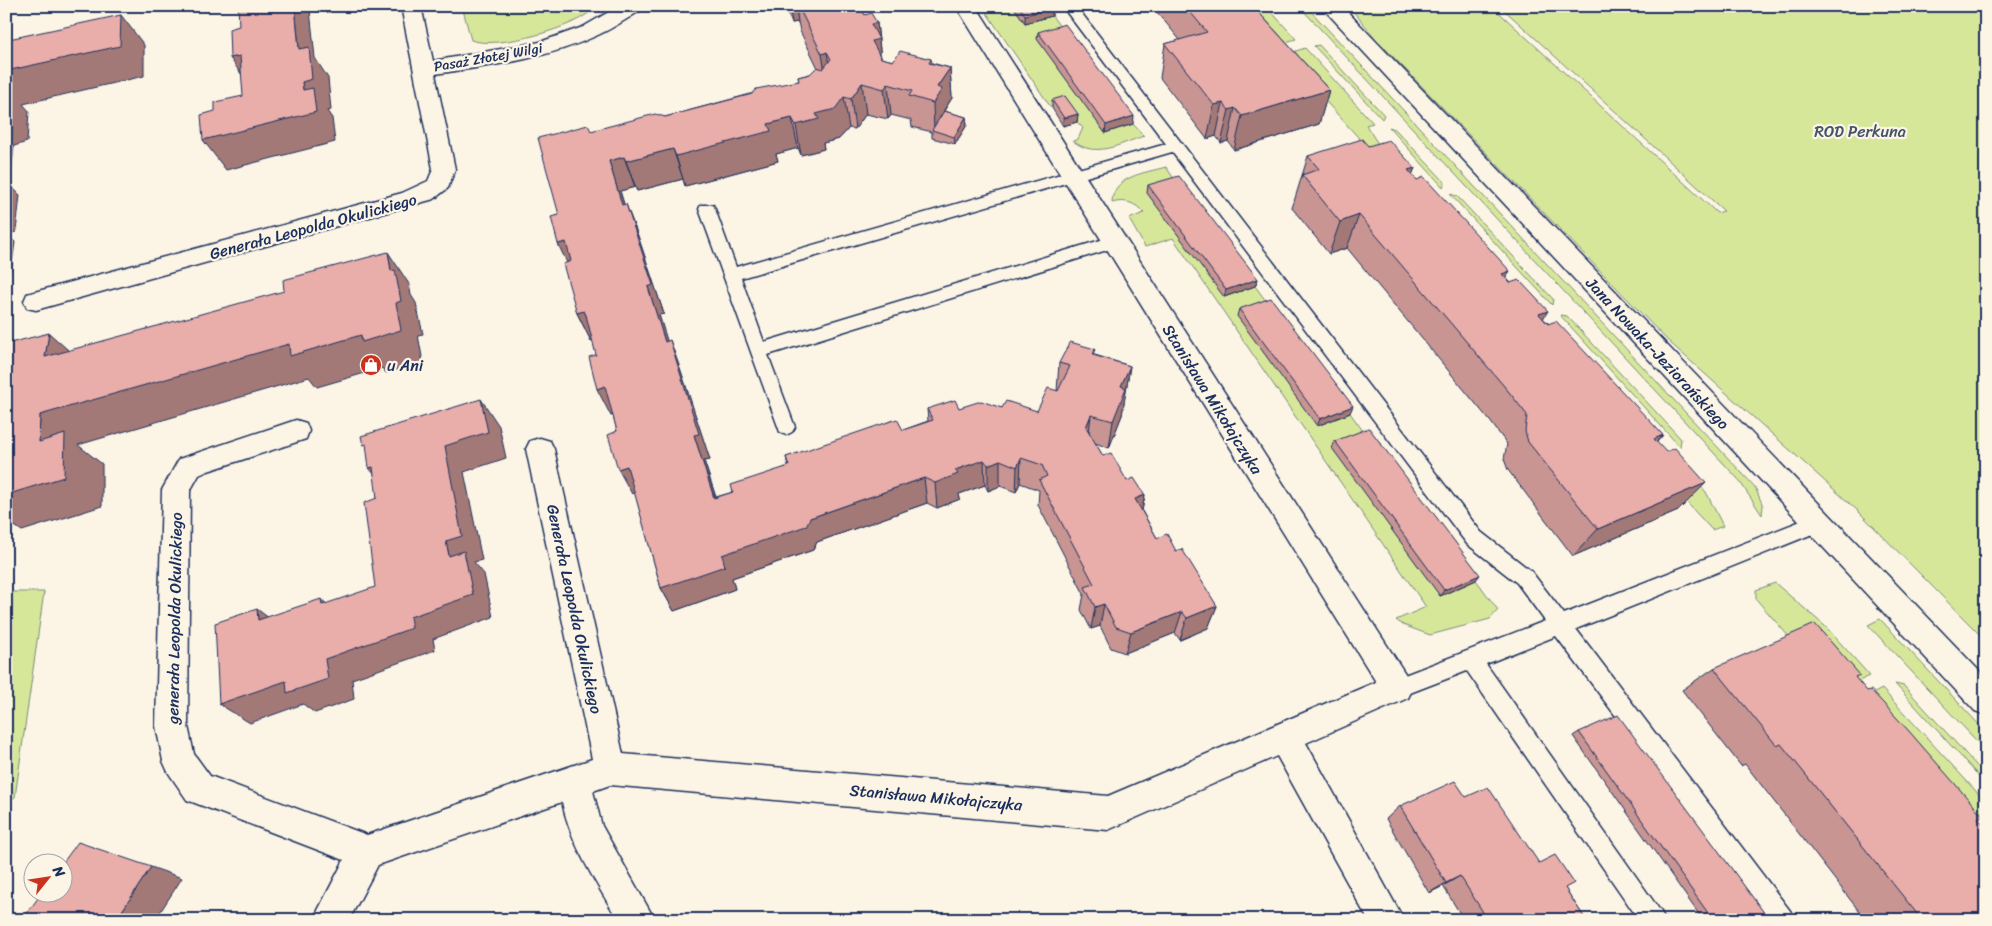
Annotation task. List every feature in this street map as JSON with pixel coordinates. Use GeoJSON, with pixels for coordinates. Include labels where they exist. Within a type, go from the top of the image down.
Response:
{"type":"FeatureCollection","features":[{"type":"Feature","properties":{"kind":"street","name":"Generała Leopolda Okulickiego"},"geometry":{"type":"LineString","coordinates":[[36,301],[407,200],[437,188],[443,180],[444,169],[411,6]]}},
{"type":"Feature","properties":{"kind":"street","name":"Pasaż Złotej Wilgi"},"geometry":{"type":"LineString","coordinates":[[423,69],[508,56],[554,45],[586,34],[634,6]]}},
{"type":"Feature","properties":{"kind":"street","name":"Stanisława Mikołajczyka"},"geometry":{"type":"LineString","coordinates":[[368,852],[610,769],[1108,812],[1397,688],[966,6]]}},
{"type":"Feature","properties":{"kind":"street","name":"Jana Nowaka-Jeziorańskiego"},"geometry":{"type":"LineString","coordinates":[[1331,6],[1986,700]]}},
{"type":"Feature","properties":{"kind":"street","name":"generała Leopolda Okulickiego"},"geometry":{"type":"LineString","coordinates":[[296,430],[200,462],[189,468],[178,482],[174,527],[172,726],[178,761],[199,788],[368,852]]}},
{"type":"Feature","properties":{"kind":"street","name":"Generała Leopolda Okulickiego"},"geometry":{"type":"LineString","coordinates":[[540,449],[610,769]]}},
{"type":"Feature","properties":{"kind":"street"},"geometry":{"type":"LineString","coordinates":[[1284,736],[1387,920]]}},
{"type":"Feature","properties":{"kind":"street"},"geometry":{"type":"LineString","coordinates":[[574,780],[583,822],[590,838],[638,920]]}},
{"type":"Feature","properties":{"kind":"street"},"geometry":{"type":"LineString","coordinates":[[330,920],[368,852]]}},
{"type":"Feature","properties":{"kind":"lane"},"geometry":{"type":"LineString","coordinates":[[1069,6],[1474,538],[1524,577],[1784,920]]}},
{"type":"Feature","properties":{"kind":"lane"},"geometry":{"type":"LineString","coordinates":[[731,275],[1176,146]]}},
{"type":"Feature","properties":{"kind":"lane"},"geometry":{"type":"LineString","coordinates":[[707,209],[786,427]]}},
{"type":"Feature","properties":{"kind":"lane"},"geometry":{"type":"LineString","coordinates":[[758,351],[1114,242]]}},
{"type":"Feature","properties":{"kind":"lane"},"geometry":{"type":"LineString","coordinates":[[1397,688],[1562,626],[1818,523]]}},
{"type":"Feature","properties":{"kind":"lane"},"geometry":{"type":"LineString","coordinates":[[1471,660],[1653,920]]}},
{"type":"Feature","properties":{"kind":"green space"},"geometry":{"type":"Polygon","coordinates":[[[462,6],[596,6],[587,14],[556,29],[517,39],[483,42],[471,40],[462,6]]]}},
{"type":"Feature","properties":{"kind":"green space"},"geometry":{"type":"Polygon","coordinates":[[[982,6],[1013,6],[1025,23],[1052,16],[1064,32],[1105,132],[1133,124],[1144,136],[1117,146],[1099,149],[1090,149],[1073,141],[1078,139],[1083,128],[1077,122],[1050,106],[982,6]]]}},
{"type":"Feature","properties":{"kind":"green space"},"geometry":{"type":"Polygon","coordinates":[[[1240,6],[1266,6],[1296,39],[1275,45],[1240,6]]]}},
{"type":"Feature","properties":{"kind":"green space"},"geometry":{"type":"Polygon","coordinates":[[[1299,6],[1306,6],[1755,487],[1763,506],[1762,515],[1738,479],[1299,6]]]}},
{"type":"Feature","properties":{"kind":"green space","name":"ROD Perkuna"},"geometry":{"type":"Polygon","coordinates":[[[1349,6],[1492,6],[1717,213],[1724,211],[1500,6],[1986,6],[1986,641],[1857,510],[1667,340],[1377,40],[1349,6]]]}},
{"type":"Feature","properties":{"kind":"green space"},"geometry":{"type":"Polygon","coordinates":[[[1319,45],[1384,115],[1382,119],[1314,46],[1319,45]]]}},
{"type":"Feature","properties":{"kind":"green space"},"geometry":{"type":"Polygon","coordinates":[[[1305,48],[1373,123],[1366,125],[1411,196],[1284,55],[1305,48]]]}},
{"type":"Feature","properties":{"kind":"green space"},"geometry":{"type":"Polygon","coordinates":[[[1389,127],[1395,129],[1445,182],[1443,187],[1389,127]]]}},
{"type":"Feature","properties":{"kind":"green space"},"geometry":{"type":"Polygon","coordinates":[[[1166,167],[1177,183],[1224,297],[1255,286],[1269,305],[1317,426],[1350,413],[1366,435],[1440,596],[1476,580],[1498,610],[1490,619],[1430,635],[1403,625],[1396,620],[1426,607],[1173,238],[1145,247],[1129,219],[1144,213],[1130,203],[1121,201],[1112,203],[1113,194],[1124,181],[1140,174],[1166,167]]]}},
{"type":"Feature","properties":{"kind":"green space"},"geometry":{"type":"Polygon","coordinates":[[[1450,194],[1457,196],[1553,299],[1552,305],[1450,194]]]}},
{"type":"Feature","properties":{"kind":"green space"},"geometry":{"type":"Polygon","coordinates":[[[1560,315],[1567,316],[1681,439],[1680,447],[1560,315]]]}},
{"type":"Feature","properties":{"kind":"green space"},"geometry":{"type":"Polygon","coordinates":[[[1679,463],[1706,492],[1723,526],[1712,530],[1659,472],[1679,463]]]}},
{"type":"Feature","properties":{"kind":"green space"},"geometry":{"type":"Polygon","coordinates":[[[1775,583],[1826,627],[1870,676],[1841,689],[1831,685],[1756,599],[1756,590],[1775,583]]]}},
{"type":"Feature","properties":{"kind":"green space"},"geometry":{"type":"Polygon","coordinates":[[[6,592],[44,592],[15,797],[6,803],[6,592]]]}},
{"type":"Feature","properties":{"kind":"green space"},"geometry":{"type":"Polygon","coordinates":[[[1880,619],[1986,732],[1986,751],[1868,625],[1880,619]]]}},
{"type":"Feature","properties":{"kind":"green space"},"geometry":{"type":"Polygon","coordinates":[[[1895,684],[1904,686],[1986,776],[1986,784],[1895,684]]]}},
{"type":"Feature","properties":{"kind":"green space"},"geometry":{"type":"Polygon","coordinates":[[[1882,689],[1986,802],[1986,810],[1958,824],[1853,704],[1882,689]]]}},
{"type":"Feature","properties":{"kind":"building"},"geometry":{"type":"Polygon","coordinates":[[[238,6],[295,6],[299,49],[309,47],[312,79],[302,82],[303,90],[313,88],[316,112],[203,140],[201,115],[215,111],[215,102],[243,96],[240,56],[230,58],[229,29],[239,26],[238,6]]]}},
{"type":"Feature","properties":{"kind":"building"},"geometry":{"type":"Polygon","coordinates":[[[798,6],[859,6],[865,15],[871,13],[877,23],[871,24],[879,39],[872,41],[881,58],[893,61],[900,51],[931,59],[929,63],[950,68],[937,87],[942,89],[933,103],[909,96],[912,91],[888,84],[884,89],[862,83],[851,99],[844,97],[835,109],[816,114],[819,119],[796,125],[792,118],[768,124],[771,131],[676,156],[673,149],[626,161],[624,157],[609,161],[622,205],[626,204],[653,285],[648,287],[665,342],[670,340],[699,434],[694,435],[714,498],[733,492],[731,485],[789,466],[786,457],[897,419],[903,430],[933,420],[927,409],[955,400],[959,408],[981,401],[1002,408],[1006,401],[1037,411],[1048,388],[1058,391],[1070,366],[1059,363],[1070,342],[1095,349],[1093,355],[1130,366],[1121,386],[1126,388],[1113,421],[1091,415],[1086,427],[1103,456],[1111,453],[1127,481],[1134,478],[1145,495],[1135,499],[1157,538],[1167,534],[1176,551],[1182,549],[1217,606],[1187,618],[1182,612],[1131,632],[1116,627],[1104,604],[1095,607],[1085,587],[1094,584],[1039,480],[1047,476],[1042,465],[1021,458],[1017,467],[1000,460],[988,465],[984,460],[955,470],[958,474],[935,483],[924,478],[810,518],[806,526],[722,555],[725,566],[661,588],[627,466],[618,469],[608,435],[617,431],[605,386],[597,389],[589,357],[596,355],[586,315],[584,311],[577,313],[563,264],[571,261],[566,242],[558,244],[551,217],[559,215],[538,138],[588,125],[591,131],[655,114],[665,117],[752,94],[756,89],[799,81],[798,77],[810,74],[817,67],[823,69],[831,59],[827,52],[822,54],[798,6]]]}},
{"type":"Feature","properties":{"kind":"building"},"geometry":{"type":"Polygon","coordinates":[[[1019,6],[1051,6],[1052,8],[1025,15],[1019,6]]]}},
{"type":"Feature","properties":{"kind":"building"},"geometry":{"type":"Polygon","coordinates":[[[1185,6],[1253,6],[1329,90],[1242,116],[1235,108],[1229,110],[1223,103],[1214,105],[1165,44],[1207,32],[1185,6]]]}},
{"type":"Feature","properties":{"kind":"building"},"geometry":{"type":"Polygon","coordinates":[[[121,15],[120,46],[6,71],[6,48],[8,48],[9,39],[121,15]]]}},
{"type":"Feature","properties":{"kind":"building"},"geometry":{"type":"Polygon","coordinates":[[[1065,24],[1134,116],[1106,125],[1038,32],[1065,24]]]}},
{"type":"Feature","properties":{"kind":"building"},"geometry":{"type":"Polygon","coordinates":[[[1065,96],[1078,114],[1064,118],[1052,100],[1065,96]]]}},
{"type":"Feature","properties":{"kind":"building"},"geometry":{"type":"Polygon","coordinates":[[[944,111],[966,117],[954,137],[932,130],[944,111]]]}},
{"type":"Feature","properties":{"kind":"building"},"geometry":{"type":"Polygon","coordinates":[[[1362,139],[1368,146],[1389,140],[1415,168],[1408,170],[1417,180],[1424,177],[1510,271],[1502,274],[1510,283],[1519,280],[1548,311],[1539,314],[1548,324],[1556,321],[1663,435],[1654,439],[1666,452],[1675,448],[1706,483],[1598,529],[1528,442],[1525,431],[1527,415],[1509,392],[1359,215],[1340,222],[1302,175],[1319,169],[1308,156],[1362,139]]]}},
{"type":"Feature","properties":{"kind":"building"},"geometry":{"type":"Polygon","coordinates":[[[1179,176],[1258,279],[1226,290],[1148,185],[1179,176]]]}},
{"type":"Feature","properties":{"kind":"building"},"geometry":{"type":"Polygon","coordinates":[[[388,252],[391,271],[395,270],[401,301],[396,303],[401,330],[362,342],[361,335],[290,356],[289,344],[40,415],[39,442],[65,434],[64,477],[6,495],[6,344],[49,333],[45,357],[284,291],[283,280],[388,252]]]}},
{"type":"Feature","properties":{"kind":"building"},"geometry":{"type":"Polygon","coordinates":[[[1271,298],[1353,406],[1320,419],[1239,309],[1271,298]]]}},
{"type":"Feature","properties":{"kind":"building"},"geometry":{"type":"Polygon","coordinates":[[[481,399],[488,432],[445,446],[462,536],[446,541],[449,556],[464,551],[473,595],[410,617],[412,628],[325,659],[328,679],[287,693],[286,681],[219,704],[215,623],[257,609],[258,620],[321,599],[322,605],[375,587],[364,503],[377,498],[373,467],[369,468],[366,444],[363,445],[361,436],[481,399]]]}},
{"type":"Feature","properties":{"kind":"building"},"geometry":{"type":"Polygon","coordinates":[[[1369,428],[1480,575],[1444,590],[1335,441],[1369,428]]]}},
{"type":"Feature","properties":{"kind":"building"},"geometry":{"type":"Polygon","coordinates":[[[1815,624],[1860,675],[1855,677],[1867,691],[1871,690],[1983,816],[1978,818],[1986,827],[1986,920],[1922,920],[1781,744],[1777,746],[1714,668],[1815,624]]]}},
{"type":"Feature","properties":{"kind":"building"},"geometry":{"type":"Polygon","coordinates":[[[1618,715],[1768,918],[1765,920],[1713,920],[1579,732],[1618,715]]]}},
{"type":"Feature","properties":{"kind":"building"},"geometry":{"type":"Polygon","coordinates":[[[1455,781],[1466,797],[1488,787],[1539,863],[1555,855],[1574,883],[1565,888],[1586,920],[1488,920],[1460,876],[1446,883],[1400,806],[1455,781]]]}},
{"type":"Feature","properties":{"kind":"building"},"geometry":{"type":"Polygon","coordinates":[[[78,842],[151,867],[116,920],[22,920],[34,904],[72,904],[72,854],[69,854],[78,842]]]}},
{"type":"Feature","properties":{"kind":"place","name":"u Ani"},"geometry":{"type":"Point","coordinates":[371,365]}}]}
